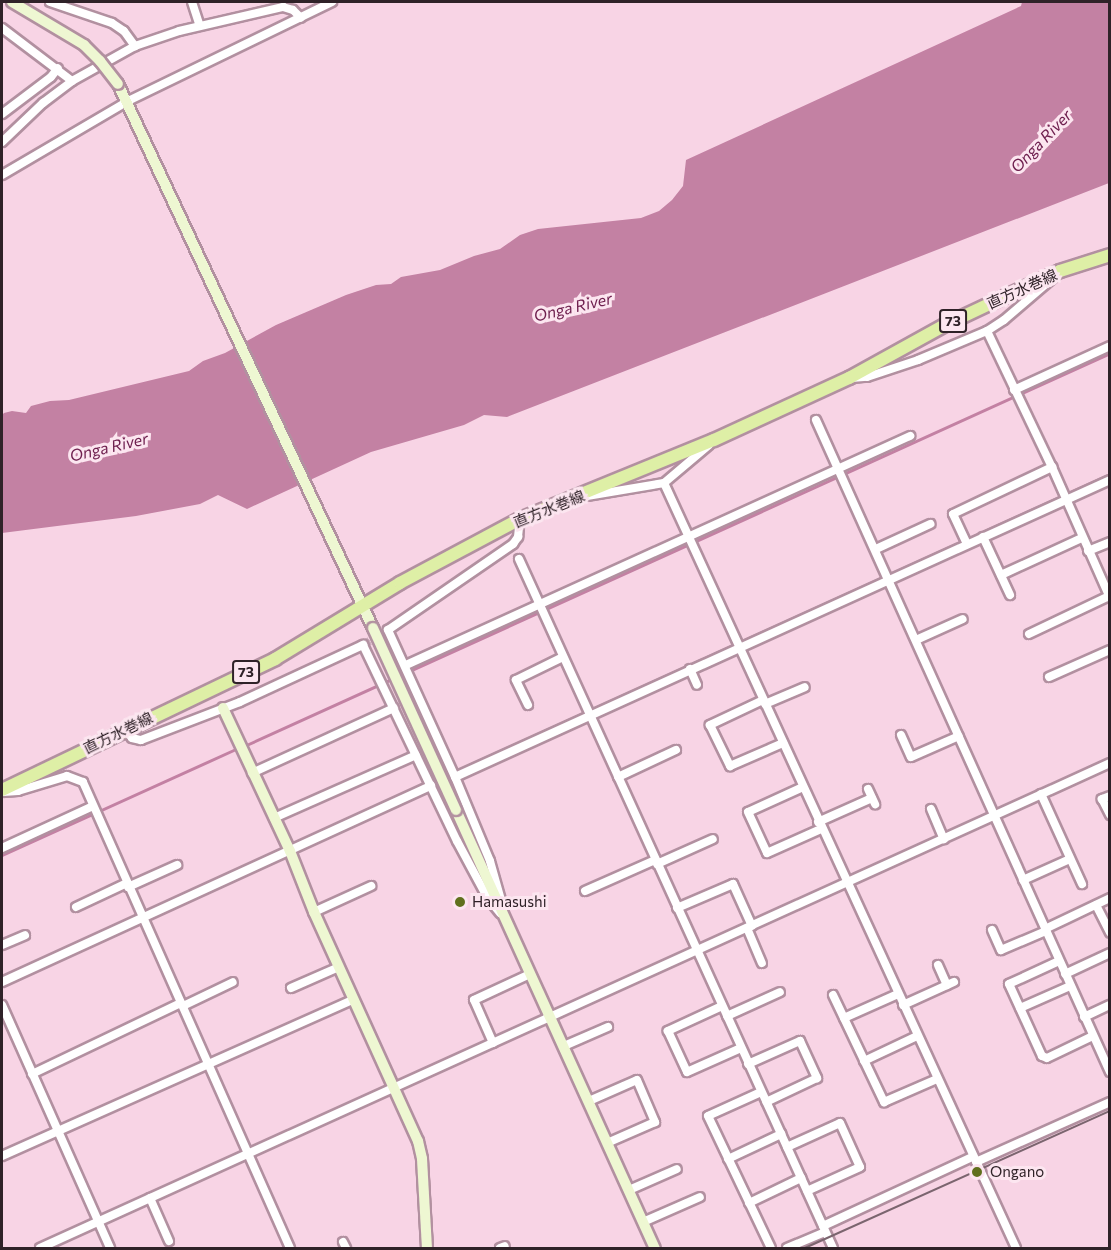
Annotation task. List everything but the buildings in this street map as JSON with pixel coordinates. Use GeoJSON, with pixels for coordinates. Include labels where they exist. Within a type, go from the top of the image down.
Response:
{"type":"FeatureCollection","features":[{"type":"Feature","properties":{"kind":"main road","name":"直方水巻線"},"geometry":{"type":"LineString","coordinates":[[2,791],[125,729],[274,659],[360,601],[520,519],[714,441],[849,378],[947,324],[1060,272],[1110,255]]}},
{"type":"Feature","properties":{"kind":"street"},"geometry":{"type":"LineString","coordinates":[[12,2],[84,45],[100,61],[128,101],[373,628],[655,1248]]}},
{"type":"Feature","properties":{"kind":"street"},"geometry":{"type":"LineString","coordinates":[[50,2],[112,23],[124,30],[135,46]]}},
{"type":"Feature","properties":{"kind":"street"},"geometry":{"type":"LineString","coordinates":[[193,2],[200,26]]}},
{"type":"Feature","properties":{"kind":"street"},"geometry":{"type":"LineString","coordinates":[[2,175],[128,101],[332,2]]}},
{"type":"Feature","properties":{"kind":"street"},"geometry":{"type":"LineString","coordinates":[[2,142],[43,103],[72,81],[135,46],[158,36],[283,7],[293,10],[301,18]]}},
{"type":"Feature","properties":{"kind":"street"},"geometry":{"type":"LineString","coordinates":[[2,28],[58,68],[72,81]]}},
{"type":"Feature","properties":{"kind":"street"},"geometry":{"type":"LineString","coordinates":[[2,114],[51,77],[58,68]]}},
{"type":"Feature","properties":{"kind":"street"},"geometry":{"type":"LineString","coordinates":[[849,378],[877,374],[949,349],[987,331],[1004,320],[1060,272]]}},
{"type":"Feature","properties":{"kind":"street"},"geometry":{"type":"LineString","coordinates":[[987,331],[1052,466],[1109,597],[1029,634]]}},
{"type":"Feature","properties":{"kind":"street"},"geometry":{"type":"LineString","coordinates":[[1016,394],[1110,346]]}},
{"type":"Feature","properties":{"kind":"street"},"geometry":{"type":"LineString","coordinates":[[816,420],[876,549],[1084,1017],[1107,1058],[1110,1072]]}},
{"type":"Feature","properties":{"kind":"street"},"geometry":{"type":"LineString","coordinates":[[408,669],[841,472],[910,436]]}},
{"type":"Feature","properties":{"kind":"street"},"geometry":{"type":"LineString","coordinates":[[576,497],[664,483],[714,441]]}},
{"type":"Feature","properties":{"kind":"street"},"geometry":{"type":"LineString","coordinates":[[965,541],[953,514],[1052,466]]}},
{"type":"Feature","properties":{"kind":"street"},"geometry":{"type":"LineString","coordinates":[[453,773],[690,669],[738,644],[965,541],[983,537],[1065,496],[1110,480]]}},
{"type":"Feature","properties":{"kind":"street"},"geometry":{"type":"LineString","coordinates":[[664,483],[1016,1248]]}},
{"type":"Feature","properties":{"kind":"street"},"geometry":{"type":"LineString","coordinates":[[506,922],[490,861],[408,669],[388,630],[513,544],[518,537],[520,519]]}},
{"type":"Feature","properties":{"kind":"street"},"geometry":{"type":"LineString","coordinates":[[876,549],[930,524]]}},
{"type":"Feature","properties":{"kind":"street"},"geometry":{"type":"LineString","coordinates":[[983,537],[1010,595]]}},
{"type":"Feature","properties":{"kind":"street"},"geometry":{"type":"LineString","coordinates":[[1001,575],[1082,538]]}},
{"type":"Feature","properties":{"kind":"street"},"geometry":{"type":"LineString","coordinates":[[1088,552],[1110,542]]}},
{"type":"Feature","properties":{"kind":"street"},"geometry":{"type":"LineString","coordinates":[[519,559],[833,1248]]}},
{"type":"Feature","properties":{"kind":"street"},"geometry":{"type":"LineString","coordinates":[[916,640],[963,619]]}},
{"type":"Feature","properties":{"kind":"street"},"geometry":{"type":"LineString","coordinates":[[125,729],[132,738],[141,740],[223,708],[363,645],[487,897],[506,922]]}},
{"type":"Feature","properties":{"kind":"street"},"geometry":{"type":"LineString","coordinates":[[1049,677],[1110,650]]}},
{"type":"Feature","properties":{"kind":"street"},"geometry":{"type":"LineString","coordinates":[[528,705],[516,680],[563,657]]}},
{"type":"Feature","properties":{"kind":"street"},"geometry":{"type":"LineString","coordinates":[[690,669],[697,685]]}},
{"type":"Feature","properties":{"kind":"street"},"geometry":{"type":"LineString","coordinates":[[783,742],[730,766],[710,725],[805,687]]}},
{"type":"Feature","properties":{"kind":"street"},"geometry":{"type":"LineString","coordinates":[[223,708],[418,1141],[422,1159],[427,1248]]}},
{"type":"Feature","properties":{"kind":"street"},"geometry":{"type":"LineString","coordinates":[[252,773],[394,708]]}},
{"type":"Feature","properties":{"kind":"street"},"geometry":{"type":"LineString","coordinates":[[901,735],[911,757],[959,736]]}},
{"type":"Feature","properties":{"kind":"street"},"geometry":{"type":"LineString","coordinates":[[618,777],[676,750]]}},
{"type":"Feature","properties":{"kind":"street"},"geometry":{"type":"LineString","coordinates":[[274,818],[416,754]]}},
{"type":"Feature","properties":{"kind":"street"},"geometry":{"type":"LineString","coordinates":[[40,1248],[1110,763]]}},
{"type":"Feature","properties":{"kind":"street"},"geometry":{"type":"LineString","coordinates":[[2,791],[18,791],[67,776],[83,782],[287,1248]]}},
{"type":"Feature","properties":{"kind":"street"},"geometry":{"type":"LineString","coordinates":[[2,982],[142,914],[430,783]]}},
{"type":"Feature","properties":{"kind":"street"},"geometry":{"type":"LineString","coordinates":[[803,788],[748,812],[767,853],[872,797]]}},
{"type":"Feature","properties":{"kind":"street"},"geometry":{"type":"LineString","coordinates":[[1041,794],[1082,884]]}},
{"type":"Feature","properties":{"kind":"street"},"geometry":{"type":"LineString","coordinates":[[1110,796],[1102,799],[1110,815]]}},
{"type":"Feature","properties":{"kind":"street"},"geometry":{"type":"LineString","coordinates":[[931,809],[944,838]]}},
{"type":"Feature","properties":{"kind":"street"},"geometry":{"type":"LineString","coordinates":[[2,848],[95,810]]}},
{"type":"Feature","properties":{"kind":"street"},"geometry":{"type":"LineString","coordinates":[[585,891],[713,839]]}},
{"type":"Feature","properties":{"kind":"street"},"geometry":{"type":"LineString","coordinates":[[1023,880],[1070,859]]}},
{"type":"Feature","properties":{"kind":"street"},"geometry":{"type":"LineString","coordinates":[[76,907],[177,865]]}},
{"type":"Feature","properties":{"kind":"street"},"geometry":{"type":"LineString","coordinates":[[677,909],[733,884],[762,963]]}},
{"type":"Feature","properties":{"kind":"street"},"geometry":{"type":"LineString","coordinates":[[314,912],[371,886]]}},
{"type":"Feature","properties":{"kind":"street"},"geometry":{"type":"LineString","coordinates":[[992,930],[1001,950],[1110,898]]}},
{"type":"Feature","properties":{"kind":"street"},"geometry":{"type":"LineString","coordinates":[[1096,905],[1110,933]]}},
{"type":"Feature","properties":{"kind":"street"},"geometry":{"type":"LineString","coordinates":[[2,945],[25,935]]}},
{"type":"Feature","properties":{"kind":"street"},"geometry":{"type":"LineString","coordinates":[[1065,974],[1110,953]]}},
{"type":"Feature","properties":{"kind":"street"},"geometry":{"type":"LineString","coordinates":[[1059,960],[1009,984],[1042,1056],[1047,1058],[1093,1036]]}},
{"type":"Feature","properties":{"kind":"street"},"geometry":{"type":"LineString","coordinates":[[903,1005],[950,983],[938,965]]}},
{"type":"Feature","properties":{"kind":"street"},"geometry":{"type":"LineString","coordinates":[[291,988],[339,967]]}},
{"type":"Feature","properties":{"kind":"street"},"geometry":{"type":"LineString","coordinates":[[493,1043],[474,1000],[530,974]]}},
{"type":"Feature","properties":{"kind":"street"},"geometry":{"type":"LineString","coordinates":[[32,1074],[233,982]]}},
{"type":"Feature","properties":{"kind":"street"},"geometry":{"type":"LineString","coordinates":[[1020,1008],[1070,986]]}},
{"type":"Feature","properties":{"kind":"street"},"geometry":{"type":"LineString","coordinates":[[726,1016],[780,992]]}},
{"type":"Feature","properties":{"kind":"street"},"geometry":{"type":"LineString","coordinates":[[844,1018],[898,994]]}},
{"type":"Feature","properties":{"kind":"street"},"geometry":{"type":"LineString","coordinates":[[833,995],[884,1102],[937,1079]]}},
{"type":"Feature","properties":{"kind":"street"},"geometry":{"type":"LineString","coordinates":[[2,1156],[354,999]]}},
{"type":"Feature","properties":{"kind":"street"},"geometry":{"type":"LineString","coordinates":[[2,1005],[56,1131],[110,1248]]}},
{"type":"Feature","properties":{"kind":"street"},"geometry":{"type":"LineString","coordinates":[[1084,1017],[1110,1005]]}},
{"type":"Feature","properties":{"kind":"street"},"geometry":{"type":"LineString","coordinates":[[722,1006],[668,1031],[687,1071],[741,1048]]}},
{"type":"Feature","properties":{"kind":"street"},"geometry":{"type":"LineString","coordinates":[[564,1046],[608,1027]]}},
{"type":"Feature","properties":{"kind":"street"},"geometry":{"type":"LineString","coordinates":[[864,1060],[917,1036]]}},
{"type":"Feature","properties":{"kind":"street"},"geometry":{"type":"LineString","coordinates":[[748,1064],[800,1041],[817,1078],[766,1102]]}},
{"type":"Feature","properties":{"kind":"street"},"geometry":{"type":"LineString","coordinates":[[588,1101],[637,1080],[655,1122],[607,1143]]}},
{"type":"Feature","properties":{"kind":"street"},"geometry":{"type":"LineString","coordinates":[[761,1092],[708,1116],[771,1248]]}},
{"type":"Feature","properties":{"kind":"street"},"geometry":{"type":"LineString","coordinates":[[787,1248],[974,1159],[1110,1102]]}},
{"type":"Feature","properties":{"kind":"street"},"geometry":{"type":"LineString","coordinates":[[786,1147],[840,1123],[860,1167],[807,1191]]}},
{"type":"Feature","properties":{"kind":"street"},"geometry":{"type":"LineString","coordinates":[[729,1159],[781,1134]]}},
{"type":"Feature","properties":{"kind":"street"},"geometry":{"type":"LineString","coordinates":[[629,1190],[677,1169]]}},
{"type":"Feature","properties":{"kind":"street"},"geometry":{"type":"LineString","coordinates":[[749,1203],[801,1178]]}},
{"type":"Feature","properties":{"kind":"street"},"geometry":{"type":"LineString","coordinates":[[643,1222],[700,1197]]}},
{"type":"Feature","properties":{"kind":"street"},"geometry":{"type":"LineString","coordinates":[[150,1198],[170,1241]]}},
{"type":"Feature","properties":{"kind":"water","name":"Onga River"},"geometry":{"type":"Polygon","coordinates":[[[1022,2],[1109,2],[1109,183],[507,417],[484,415],[464,425],[371,452],[247,509],[218,495],[200,504],[136,516],[2,533],[2,415],[4,413],[12,411],[26,413],[31,406],[50,401],[69,400],[189,371],[203,361],[225,353],[276,325],[346,295],[376,285],[391,284],[401,277],[440,270],[474,256],[500,249],[520,235],[538,229],[641,218],[659,211],[683,186],[686,160],[1021,6],[1022,2]]]}},
{"type":"Feature","properties":{"kind":"waterway"},"geometry":{"type":"LineString","coordinates":[[244,746],[1110,353]]}},
{"type":"Feature","properties":{"kind":"waterway"},"geometry":{"type":"LineString","coordinates":[[429,783],[1110,474]]}},
{"type":"Feature","properties":{"kind":"waterway"},"geometry":{"type":"LineString","coordinates":[[2,855],[238,748]]}},
{"type":"Feature","properties":{"kind":"waterway"},"geometry":{"type":"LineString","coordinates":[[2,977],[248,865]]}},
{"type":"Feature","properties":{"kind":"tunnel"},"geometry":{"type":"LineString","coordinates":[[363,645],[388,630]]}},
{"type":"Feature","properties":{"kind":"tram line"},"geometry":{"type":"LineString","coordinates":[[805,1248],[1110,1111]]}},
{"type":"Feature","properties":{"kind":"place","name":"Hamasushi"},"geometry":{"type":"Point","coordinates":[460,902]}},
{"type":"Feature","properties":{"kind":"place","name":"Ongano"},"geometry":{"type":"Point","coordinates":[977,1172]}}]}
